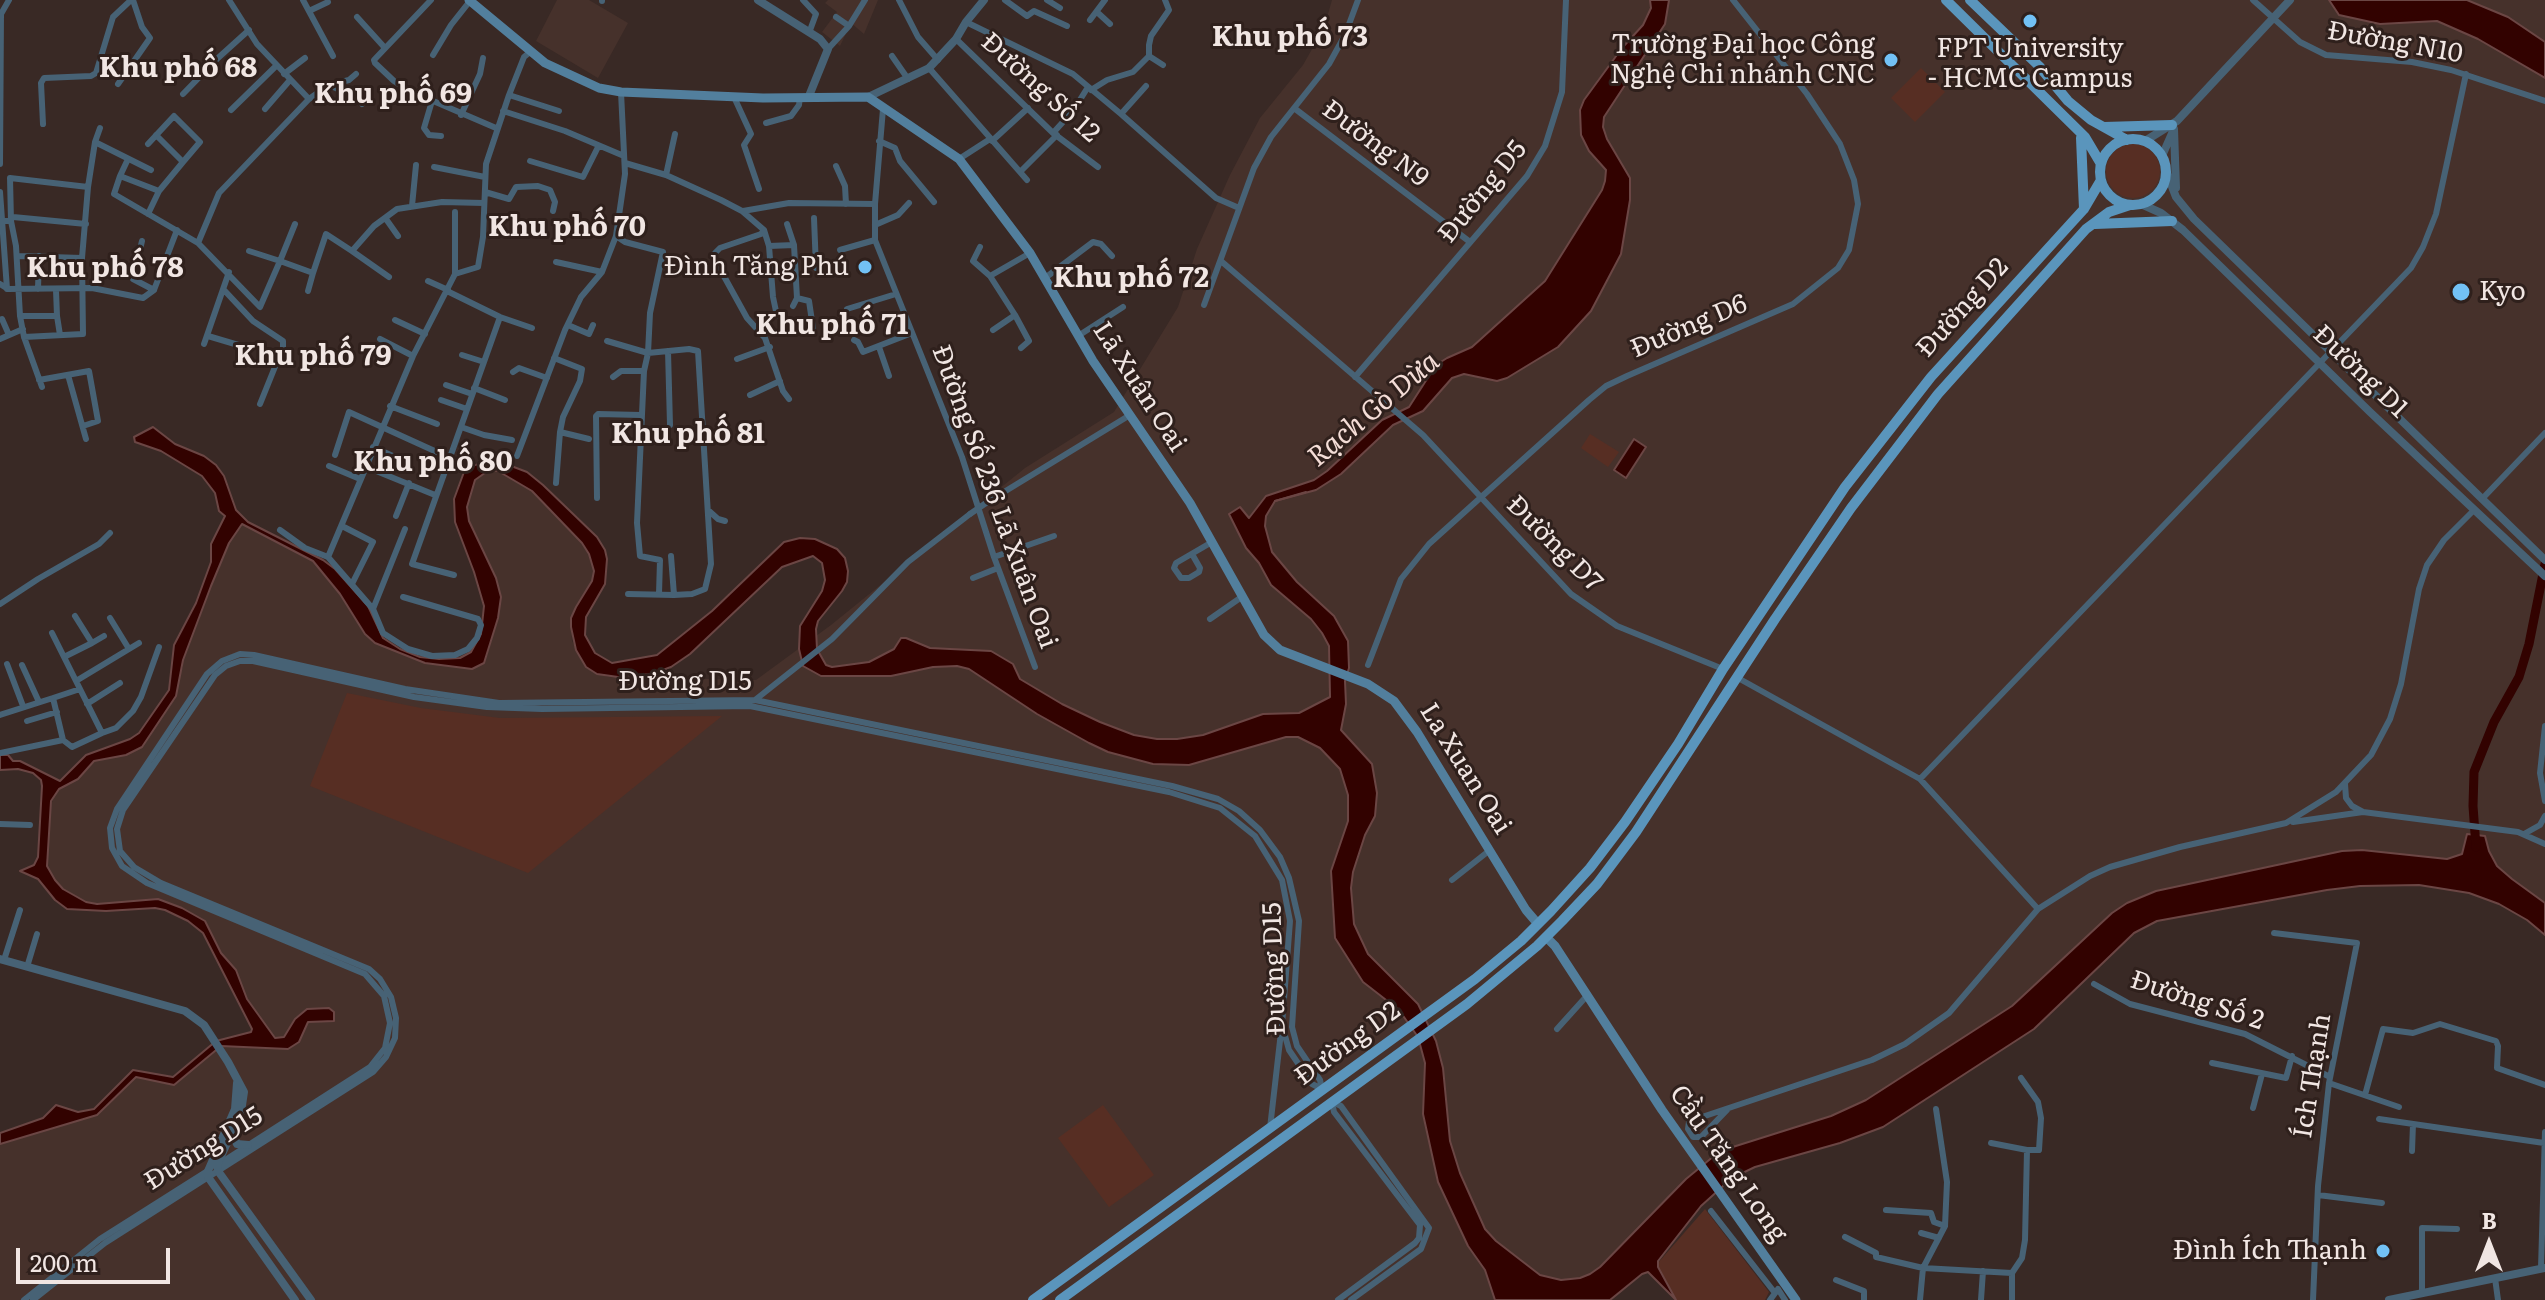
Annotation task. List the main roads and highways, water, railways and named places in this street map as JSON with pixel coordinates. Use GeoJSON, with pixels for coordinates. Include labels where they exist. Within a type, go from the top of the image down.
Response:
{"type":"FeatureCollection","features":[{"type":"Feature","properties":{"kind":"main road"},"geometry":{"type":"LineString","coordinates":[[1943,0],[2015,67],[2082,138],[2101,164]]}},
{"type":"Feature","properties":{"kind":"main road"},"geometry":{"type":"LineString","coordinates":[[1967,0],[2068,101],[2102,127],[2127,140],[2145,141],[2162,156],[2166,171],[2162,188],[2150,201],[2136,204],[2112,197],[2101,180],[2101,164],[2110,148],[2127,140]]}},
{"type":"Feature","properties":{"kind":"main road","name":"Lã Xuân Oai"},"geometry":{"type":"LineString","coordinates":[[469,1],[530,52],[581,82],[621,92],[734,97],[868,97],[959,159],[1030,253],[1078,336],[1190,503],[1270,643],[1328,669]]}},
{"type":"Feature","properties":{"kind":"main road"},"geometry":{"type":"LineString","coordinates":[[2015,67],[2017,75],[2082,138],[2084,209]]}},
{"type":"Feature","properties":{"kind":"main road"},"geometry":{"type":"LineString","coordinates":[[2102,127],[2174,125]]}},
{"type":"Feature","properties":{"kind":"main road","name":"Đường D2"},"geometry":{"type":"LineString","coordinates":[[1033,1300],[1046,1296],[1066,1277],[1461,989],[1528,935],[1590,868],[1610,841],[1678,744],[1706,695],[1845,487],[1931,377],[2084,209],[2101,180]]}},
{"type":"Feature","properties":{"kind":"main road","name":"Đường D2"},"geometry":{"type":"LineString","coordinates":[[1060,1300],[1271,1146],[1336,1106],[1387,1062],[1467,1004],[1546,937],[1603,876],[1636,832],[1852,506],[1931,403],[2018,302],[2093,224],[2109,212],[2136,204]]}},
{"type":"Feature","properties":{"kind":"main road"},"geometry":{"type":"LineString","coordinates":[[2093,224],[2172,221]]}},
{"type":"Feature","properties":{"kind":"main road"},"geometry":{"type":"LineString","coordinates":[[1909,406],[1922,415]]}},
{"type":"Feature","properties":{"kind":"main road"},"geometry":{"type":"LineString","coordinates":[[1825,518],[1839,526]]}},
{"type":"Feature","properties":{"kind":"main road","name":"La Xuan Oai"},"geometry":{"type":"LineString","coordinates":[[1328,669],[1368,684],[1387,695],[1399,707],[1526,910],[1538,924]]}},
{"type":"Feature","properties":{"kind":"main road"},"geometry":{"type":"LineString","coordinates":[[1723,669],[1738,678]]}},
{"type":"Feature","properties":{"kind":"main road"},"geometry":{"type":"LineString","coordinates":[[1538,924],[1546,937]]}},
{"type":"Feature","properties":{"kind":"main road","name":"Cầu Tăng Long"},"geometry":{"type":"LineString","coordinates":[[1546,937],[1796,1300]]}},
{"type":"Feature","properties":{"kind":"main road"},"geometry":{"type":"LineString","coordinates":[[1322,1089],[1336,1106]]}},
{"type":"Feature","properties":{"kind":"waterway","name":"Rạch Gò Dừa"},"geometry":{"type":"LineString","coordinates":[[1275,501],[1306,492]]}},
{"type":"Feature","properties":{"kind":"waterway"},"geometry":{"type":"LineString","coordinates":[[2476,847],[2474,772],[2494,722],[2519,677],[2545,564]]}},
{"type":"Feature","properties":{"kind":"place","name":"FPT University - HCMC Campus"},"geometry":{"type":"Point","coordinates":[2030,21]}},
{"type":"Feature","properties":{"kind":"place","name":"Trường Đại học Công Nghệ Chi nhánh CNC"},"geometry":{"type":"Point","coordinates":[1891,60]}},
{"type":"Feature","properties":{"kind":"place","name":"Đình Tăng Phú"},"geometry":{"type":"Point","coordinates":[865,267]}},
{"type":"Feature","properties":{"kind":"place","name":"Kyo"},"geometry":{"type":"Point","coordinates":[2461,292]}},
{"type":"Feature","properties":{"kind":"place","name":"Đình Ích Thạnh"},"geometry":{"type":"Point","coordinates":[2383,1251]}},
{"type":"Feature","properties":{"kind":"district","name":"Khu phố 73"},"geometry":{"type":"Point","coordinates":[1290,38]}},
{"type":"Feature","properties":{"kind":"district","name":"Khu phố 68"},"geometry":{"type":"Point","coordinates":[178,69]}},
{"type":"Feature","properties":{"kind":"district","name":"Khu phố 69"},"geometry":{"type":"Point","coordinates":[393,95]}},
{"type":"Feature","properties":{"kind":"district","name":"Khu phố 70"},"geometry":{"type":"Point","coordinates":[567,228]}},
{"type":"Feature","properties":{"kind":"district","name":"Khu phố 78"},"geometry":{"type":"Point","coordinates":[105,269]}},
{"type":"Feature","properties":{"kind":"district","name":"Khu phố 72"},"geometry":{"type":"Point","coordinates":[1131,279]}},
{"type":"Feature","properties":{"kind":"district","name":"Khu phố 71"},"geometry":{"type":"Point","coordinates":[832,326]}},
{"type":"Feature","properties":{"kind":"district","name":"Khu phố 79"},"geometry":{"type":"Point","coordinates":[313,357]}},
{"type":"Feature","properties":{"kind":"district","name":"Khu phố 81"},"geometry":{"type":"Point","coordinates":[688,435]}},
{"type":"Feature","properties":{"kind":"district","name":"Khu phố 80"},"geometry":{"type":"Point","coordinates":[433,463]}}]}
